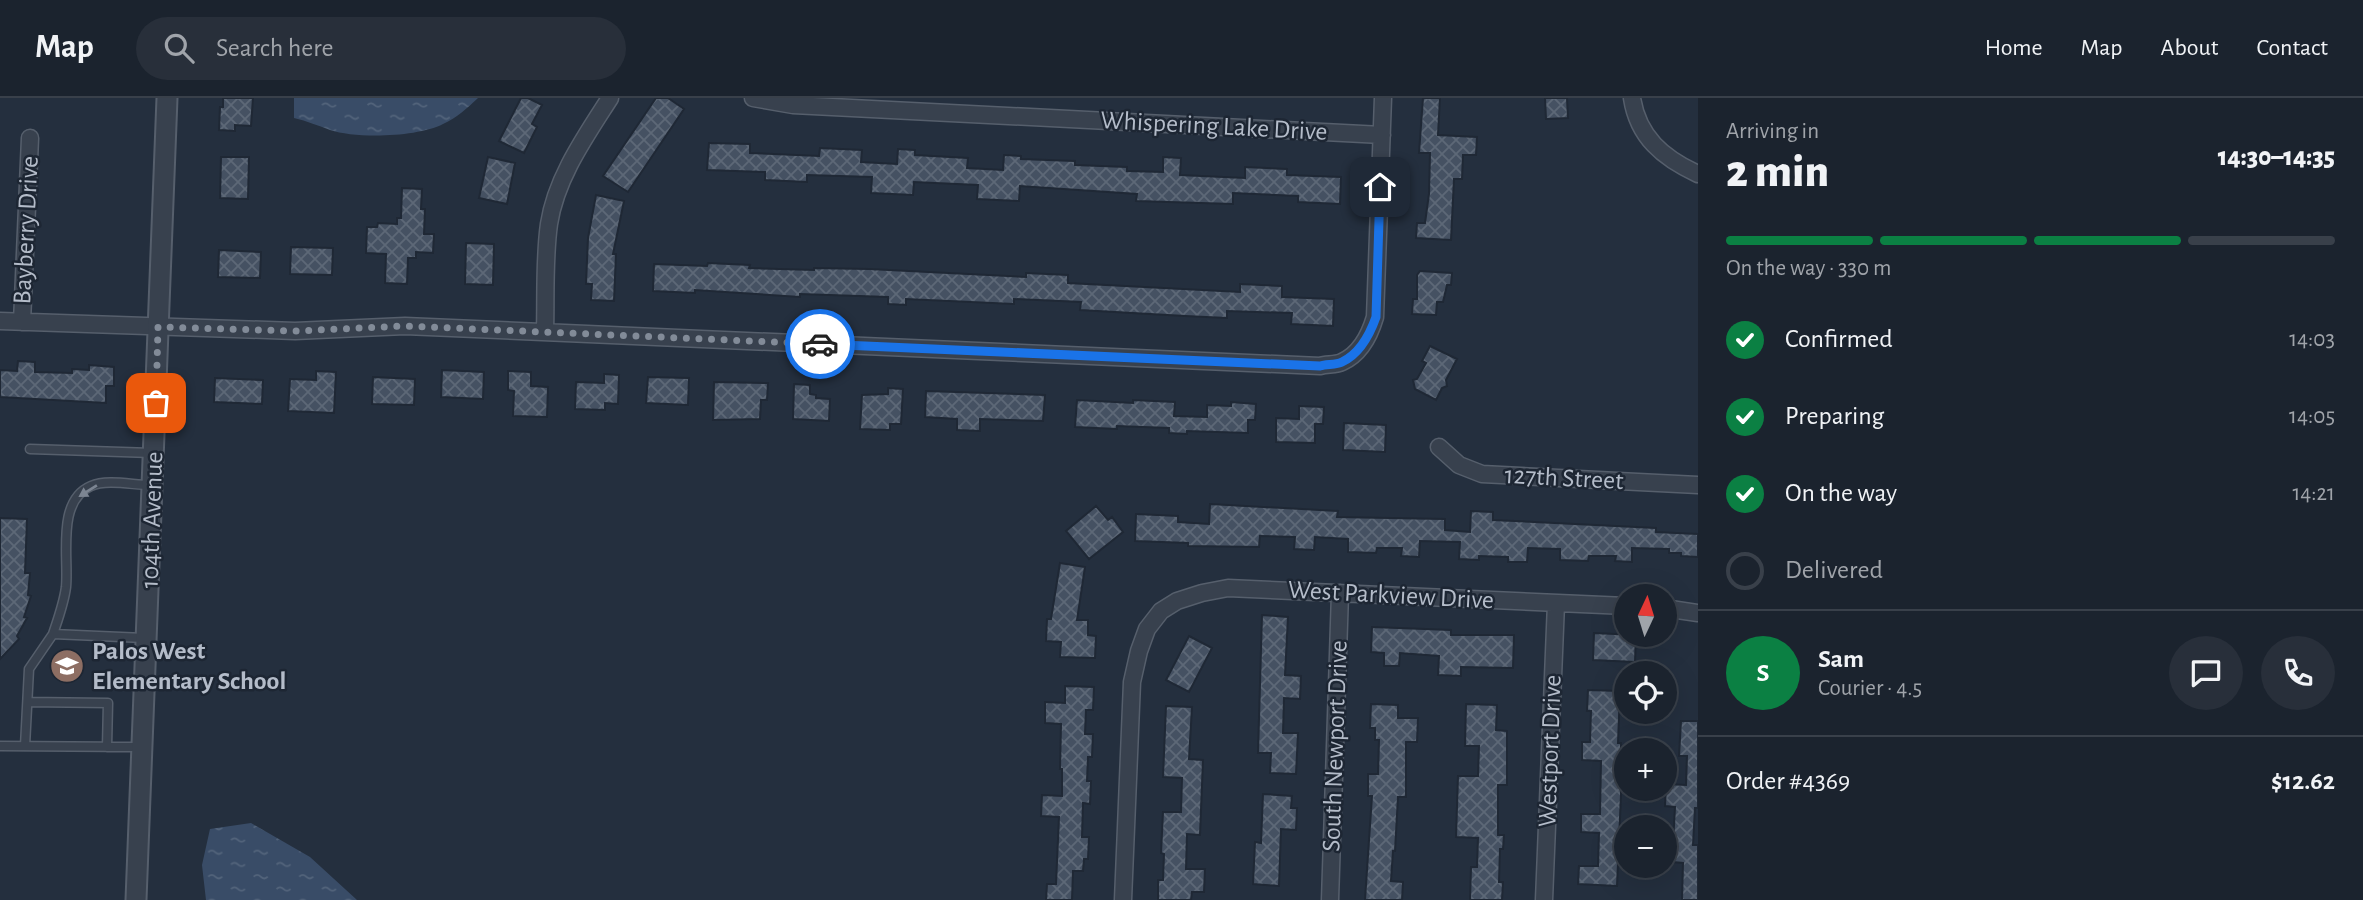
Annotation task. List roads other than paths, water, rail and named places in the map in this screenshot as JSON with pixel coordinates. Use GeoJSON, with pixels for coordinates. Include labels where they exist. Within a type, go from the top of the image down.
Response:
{"type":"FeatureCollection","features":[{"type":"Feature","properties":{"kind":"street","name":"104th Avenue"},"geometry":{"type":"LineString","coordinates":[[136,900],[167,98]]}},
{"type":"Feature","properties":{"kind":"street"},"geometry":{"type":"LineString","coordinates":[[545,332],[552,212],[576,151],[610,98]]}},
{"type":"Feature","properties":{"kind":"street","name":"Whispering Lake Drive"},"geometry":{"type":"LineString","coordinates":[[753,98],[793,105],[1381,135]]}},
{"type":"Feature","properties":{"kind":"street"},"geometry":{"type":"LineString","coordinates":[[0,321],[295,331],[405,326],[1320,366],[1343,362],[1358,349],[1369,334],[1376,317],[1383,98]]}},
{"type":"Feature","properties":{"kind":"street"},"geometry":{"type":"LineString","coordinates":[[1632,98],[1635,116],[1658,151],[1698,174]]}},
{"type":"Feature","properties":{"kind":"street","name":"Bayberry Drive"},"geometry":{"type":"LineString","coordinates":[[22,322],[30,138]]}},
{"type":"Feature","properties":{"kind":"street","name":"127th Street"},"geometry":{"type":"LineString","coordinates":[[1439,447],[1459,465],[1482,474],[1698,485]]}},
{"type":"Feature","properties":{"kind":"street","name":"West Parkview Drive"},"geometry":{"type":"LineString","coordinates":[[1124,900],[1132,682],[1147,629],[1161,611],[1177,601],[1228,588],[1614,605]]}},
{"type":"Feature","properties":{"kind":"street","name":"South Newport Drive"},"geometry":{"type":"LineString","coordinates":[[1330,900],[1340,593]]}},
{"type":"Feature","properties":{"kind":"street","name":"Westport Drive"},"geometry":{"type":"LineString","coordinates":[[1544,900],[1556,603]]}},
{"type":"Feature","properties":{"kind":"street"},"geometry":{"type":"LineString","coordinates":[[1677,610],[1698,613]]}},
{"type":"Feature","properties":{"kind":"lane"},"geometry":{"type":"LineString","coordinates":[[30,449],[155,453]]}},
{"type":"Feature","properties":{"kind":"lane"},"geometry":{"type":"LineString","coordinates":[[25,746],[32,663],[53,634],[66,586],[68,522],[74,500],[94,485],[153,486]]}},
{"type":"Feature","properties":{"kind":"lane"},"geometry":{"type":"LineString","coordinates":[[53,634],[147,638]]}},
{"type":"Feature","properties":{"kind":"lane"},"geometry":{"type":"LineString","coordinates":[[27,702],[108,703],[107,747]]}},
{"type":"Feature","properties":{"kind":"lane"},"geometry":{"type":"LineString","coordinates":[[0,746],[142,747]]}},
{"type":"Feature","properties":{"kind":"water"},"geometry":{"type":"Polygon","coordinates":[[[294,98],[478,98],[453,119],[419,132],[356,135],[294,118],[294,98]]]}},
{"type":"Feature","properties":{"kind":"water"},"geometry":{"type":"Polygon","coordinates":[[[251,823],[310,857],[357,900],[206,900],[202,865],[210,829],[251,823]]]}},
{"type":"Feature","properties":{"kind":"place","name":"Palos West Elementary School"},"geometry":{"type":"Point","coordinates":[67,666]}}]}
